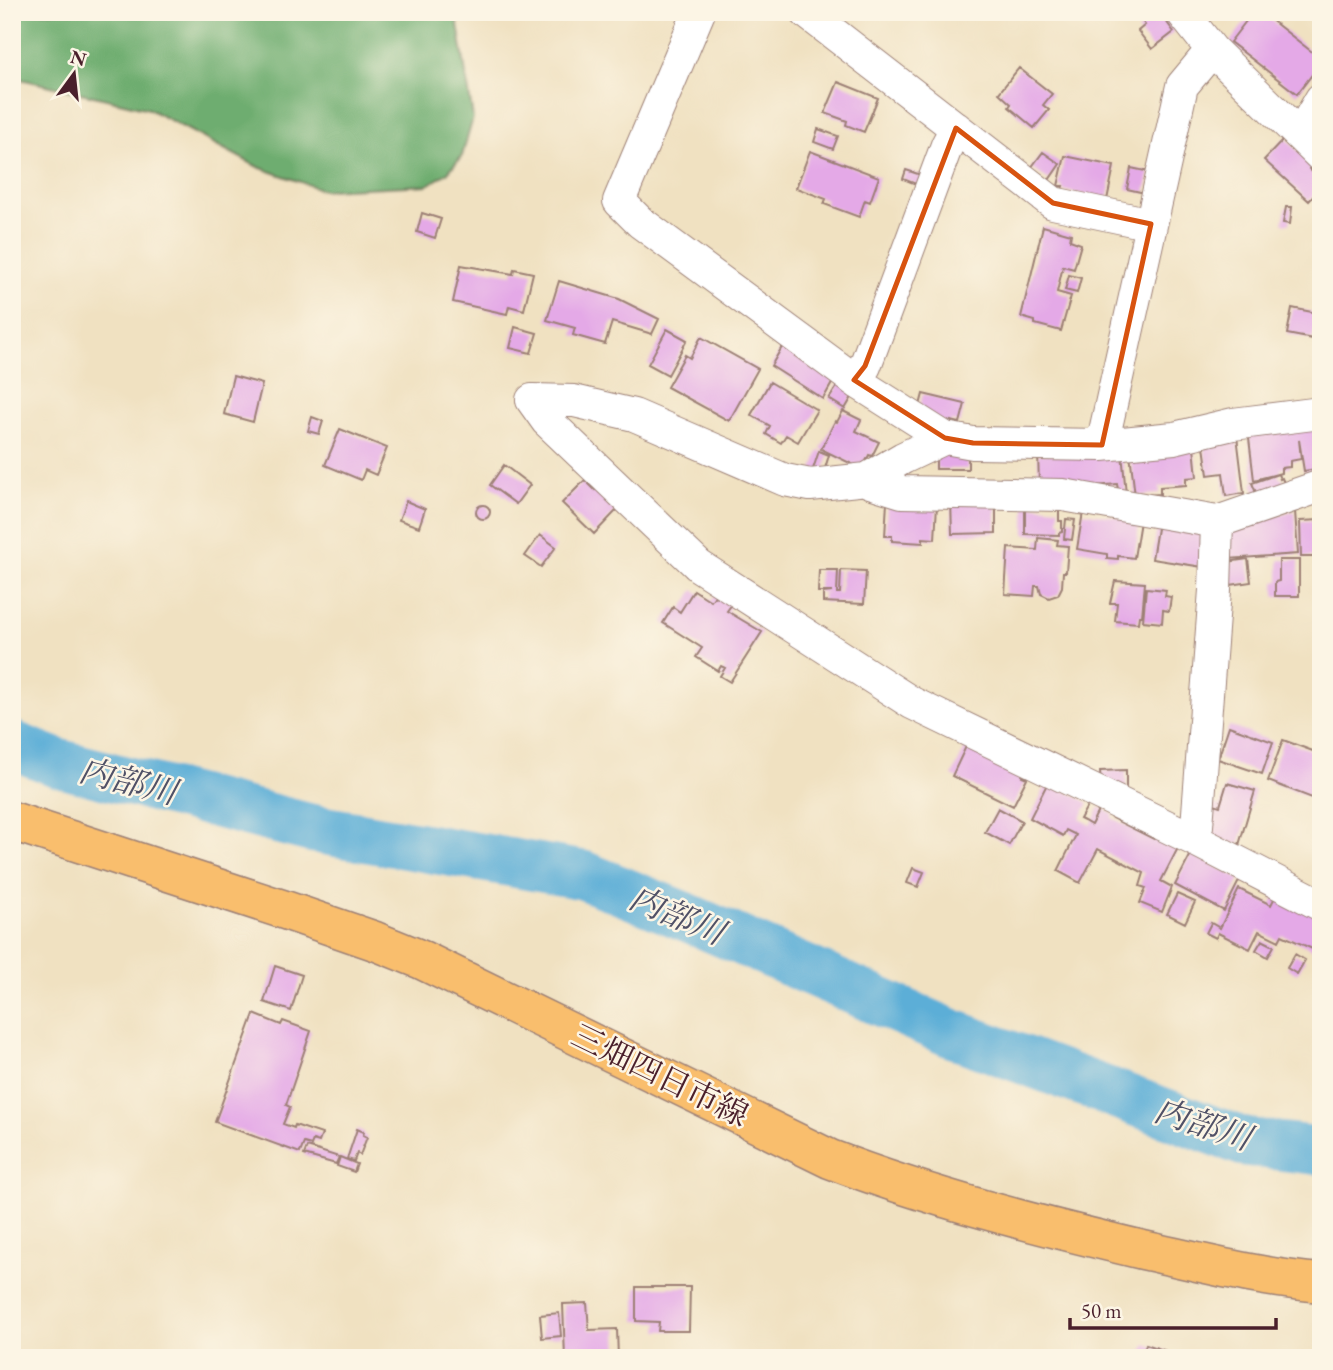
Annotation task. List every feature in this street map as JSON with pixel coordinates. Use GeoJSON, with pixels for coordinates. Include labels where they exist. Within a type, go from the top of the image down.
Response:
{"type":"FeatureCollection","features":[{"type":"Feature","properties":{"kind":"main road","name":"三畑四日市線"},"geometry":{"type":"LineString","coordinates":[[12,821],[376,941],[422,960],[830,1159],[892,1183],[1093,1238],[1242,1273],[1321,1283]]}},
{"type":"Feature","properties":{"kind":"street"},"geometry":{"type":"LineString","coordinates":[[699,12],[619,201],[640,222],[854,380],[945,438],[973,443],[1102,445],[1174,438],[1233,424],[1321,412]]}},
{"type":"Feature","properties":{"kind":"street"},"geometry":{"type":"LineString","coordinates":[[806,12],[1053,203],[1151,224]]}},
{"type":"Feature","properties":{"kind":"street"},"geometry":{"type":"LineString","coordinates":[[1182,12],[1212,50],[1310,145]]}},
{"type":"Feature","properties":{"kind":"street"},"geometry":{"type":"LineString","coordinates":[[1102,445],[1182,86],[1212,50]]}},
{"type":"Feature","properties":{"kind":"street"},"geometry":{"type":"LineString","coordinates":[[1310,145],[1321,99]]}},
{"type":"Feature","properties":{"kind":"street"},"geometry":{"type":"LineString","coordinates":[[854,380],[865,366],[947,145],[956,128]]}},
{"type":"Feature","properties":{"kind":"street"},"geometry":{"type":"LineString","coordinates":[[945,438],[867,479],[810,485],[785,480],[634,415],[574,401],[533,400],[547,421],[699,566],[912,703],[1321,905]]}},
{"type":"Feature","properties":{"kind":"street"},"geometry":{"type":"LineString","coordinates":[[1032,444],[1033,494]]}},
{"type":"Feature","properties":{"kind":"street"},"geometry":{"type":"LineString","coordinates":[[867,479],[902,492],[1063,495],[1217,522],[1321,486]]}},
{"type":"Feature","properties":{"kind":"street"},"geometry":{"type":"LineString","coordinates":[[1192,839],[1197,826],[1217,522]]}},
{"type":"Feature","properties":{"kind":"highlighted area"},"geometry":{"type":"Polygon","coordinates":[[[956,128],[1053,203],[1151,224],[1102,445],[973,443],[945,438],[854,380],[865,366],[956,128]]]}},
{"type":"Feature","properties":{"kind":"green space"},"geometry":{"type":"Polygon","coordinates":[[[12,12],[456,12],[473,118],[462,156],[447,173],[428,185],[323,190],[258,167],[149,109],[12,77],[12,12]]]}},
{"type":"Feature","properties":{"kind":"building"},"geometry":{"type":"Polygon","coordinates":[[[1159,12],[1174,32],[1152,49],[1138,31],[1145,25],[1136,13],[1159,12]]]}},
{"type":"Feature","properties":{"kind":"building"},"geometry":{"type":"Polygon","coordinates":[[[1253,12],[1261,12],[1321,59],[1321,63],[1297,94],[1230,42],[1253,12]]]}},
{"type":"Feature","properties":{"kind":"building"},"geometry":{"type":"Polygon","coordinates":[[[1019,68],[1052,94],[1043,105],[1049,110],[1034,128],[1009,107],[1011,104],[999,93],[1019,68]]]}},
{"type":"Feature","properties":{"kind":"building"},"geometry":{"type":"Polygon","coordinates":[[[838,82],[878,98],[864,132],[846,125],[847,121],[825,113],[838,82]]]}},
{"type":"Feature","properties":{"kind":"building"},"geometry":{"type":"Polygon","coordinates":[[[818,129],[838,136],[833,149],[814,142],[818,129]]]}},
{"type":"Feature","properties":{"kind":"building"},"geometry":{"type":"Polygon","coordinates":[[[1285,138],[1312,165],[1309,169],[1321,180],[1321,188],[1309,201],[1264,160],[1285,138]]]}},
{"type":"Feature","properties":{"kind":"building"},"geometry":{"type":"Polygon","coordinates":[[[810,151],[879,177],[870,202],[865,200],[859,217],[824,204],[826,199],[796,188],[810,151]]]}},
{"type":"Feature","properties":{"kind":"building"},"geometry":{"type":"Polygon","coordinates":[[[1043,152],[1060,164],[1049,180],[1031,168],[1043,152]]]}},
{"type":"Feature","properties":{"kind":"building"},"geometry":{"type":"Polygon","coordinates":[[[1065,156],[1114,166],[1107,200],[1062,190],[1063,186],[1058,186],[1065,156]]]}},
{"type":"Feature","properties":{"kind":"building"},"geometry":{"type":"Polygon","coordinates":[[[1131,168],[1150,172],[1145,193],[1127,189],[1131,168]]]}},
{"type":"Feature","properties":{"kind":"building"},"geometry":{"type":"Polygon","coordinates":[[[906,170],[924,176],[921,186],[903,179],[906,170]]]}},
{"type":"Feature","properties":{"kind":"building"},"geometry":{"type":"Polygon","coordinates":[[[1286,207],[1292,207],[1290,224],[1283,223],[1286,207]]]}},
{"type":"Feature","properties":{"kind":"building"},"geometry":{"type":"Polygon","coordinates":[[[422,213],[441,219],[435,238],[417,232],[422,213]]]}},
{"type":"Feature","properties":{"kind":"building"},"geometry":{"type":"Polygon","coordinates":[[[1043,226],[1071,234],[1070,240],[1081,244],[1074,269],[1063,266],[1057,292],[1071,296],[1061,331],[1021,317],[1043,226]]]}},
{"type":"Feature","properties":{"kind":"building"},"geometry":{"type":"Polygon","coordinates":[[[461,265],[513,274],[514,269],[533,273],[524,310],[509,306],[507,314],[453,302],[461,265]]]}},
{"type":"Feature","properties":{"kind":"building"},"geometry":{"type":"Polygon","coordinates":[[[1069,275],[1081,278],[1077,293],[1065,290],[1069,275]]]}},
{"type":"Feature","properties":{"kind":"building"},"geometry":{"type":"Polygon","coordinates":[[[559,281],[619,299],[659,319],[652,334],[612,322],[605,344],[573,335],[575,328],[547,320],[559,281]]]}},
{"type":"Feature","properties":{"kind":"building"},"geometry":{"type":"Polygon","coordinates":[[[1292,308],[1317,313],[1313,339],[1287,334],[1292,308]]]}},
{"type":"Feature","properties":{"kind":"building"},"geometry":{"type":"Polygon","coordinates":[[[515,327],[537,333],[531,353],[510,348],[515,327]]]}},
{"type":"Feature","properties":{"kind":"building"},"geometry":{"type":"Polygon","coordinates":[[[667,329],[687,340],[668,375],[648,364],[667,329]]]}},
{"type":"Feature","properties":{"kind":"building"},"geometry":{"type":"Polygon","coordinates":[[[701,337],[758,369],[729,421],[667,387],[685,355],[690,358],[701,337]]]}},
{"type":"Feature","properties":{"kind":"building"},"geometry":{"type":"Polygon","coordinates":[[[785,342],[835,378],[823,399],[771,366],[785,342]]]}},
{"type":"Feature","properties":{"kind":"building"},"geometry":{"type":"Polygon","coordinates":[[[233,376],[262,384],[253,422],[224,414],[233,376]]]}},
{"type":"Feature","properties":{"kind":"building"},"geometry":{"type":"Polygon","coordinates":[[[770,382],[817,410],[798,442],[786,435],[781,443],[766,434],[770,426],[751,415],[770,382]]]}},
{"type":"Feature","properties":{"kind":"building"},"geometry":{"type":"Polygon","coordinates":[[[840,382],[855,392],[845,409],[829,399],[840,382]]]}},
{"type":"Feature","properties":{"kind":"building"},"geometry":{"type":"Polygon","coordinates":[[[923,394],[965,404],[960,423],[951,421],[950,425],[918,413],[923,394]]]}},
{"type":"Feature","properties":{"kind":"building"},"geometry":{"type":"Polygon","coordinates":[[[843,411],[861,420],[856,431],[879,442],[862,469],[821,449],[843,411]]]}},
{"type":"Feature","properties":{"kind":"building"},"geometry":{"type":"Polygon","coordinates":[[[312,417],[323,421],[319,434],[308,431],[312,417]]]}},
{"type":"Feature","properties":{"kind":"building"},"geometry":{"type":"Polygon","coordinates":[[[1321,420],[1321,468],[1304,471],[1299,440],[1301,459],[1290,461],[1290,467],[1281,468],[1281,473],[1254,480],[1248,430],[1321,420]]]}},
{"type":"Feature","properties":{"kind":"building"},"geometry":{"type":"Polygon","coordinates":[[[340,429],[387,448],[376,475],[365,470],[361,480],[325,465],[340,429]]]}},
{"type":"Feature","properties":{"kind":"building"},"geometry":{"type":"Polygon","coordinates":[[[1237,436],[1244,493],[1226,496],[1223,473],[1208,475],[1203,439],[1237,436]]]}},
{"type":"Feature","properties":{"kind":"building"},"geometry":{"type":"Polygon","coordinates":[[[1194,447],[1197,477],[1186,478],[1186,485],[1160,487],[1160,494],[1135,496],[1130,453],[1194,447]]]}},
{"type":"Feature","properties":{"kind":"building"},"geometry":{"type":"Polygon","coordinates":[[[819,451],[829,455],[823,475],[812,472],[819,451]]]}},
{"type":"Feature","properties":{"kind":"building"},"geometry":{"type":"Polygon","coordinates":[[[936,451],[968,451],[968,469],[936,469],[936,451]]]}},
{"type":"Feature","properties":{"kind":"building"},"geometry":{"type":"Polygon","coordinates":[[[1122,453],[1126,494],[1119,495],[1117,484],[1071,488],[1039,483],[1038,454],[1122,453]]]}},
{"type":"Feature","properties":{"kind":"building"},"geometry":{"type":"Polygon","coordinates":[[[504,465],[530,485],[516,504],[490,485],[504,465]]]}},
{"type":"Feature","properties":{"kind":"building"},"geometry":{"type":"Polygon","coordinates":[[[1278,474],[1287,490],[1259,500],[1252,483],[1278,474]]]}},
{"type":"Feature","properties":{"kind":"building"},"geometry":{"type":"Polygon","coordinates":[[[585,480],[595,490],[602,483],[614,495],[608,501],[617,510],[594,534],[562,503],[585,480]]]}},
{"type":"Feature","properties":{"kind":"building"},"geometry":{"type":"Polygon","coordinates":[[[996,499],[996,533],[952,534],[951,500],[996,499]]]}},
{"type":"Feature","properties":{"kind":"building"},"geometry":{"type":"Polygon","coordinates":[[[406,501],[425,509],[419,527],[399,520],[406,501]]]}},
{"type":"Feature","properties":{"kind":"building"},"geometry":{"type":"Polygon","coordinates":[[[887,502],[937,505],[935,539],[923,538],[923,543],[892,541],[892,536],[885,536],[887,502]]]}},
{"type":"Feature","properties":{"kind":"building"},"geometry":{"type":"Polygon","coordinates":[[[480,505],[486,505],[490,512],[486,519],[480,519],[476,515],[476,509],[480,505]]]}},
{"type":"Feature","properties":{"kind":"building"},"geometry":{"type":"Polygon","coordinates":[[[1025,505],[1059,508],[1062,532],[1059,535],[1025,534],[1025,505]]]}},
{"type":"Feature","properties":{"kind":"building"},"geometry":{"type":"Polygon","coordinates":[[[1295,511],[1298,554],[1228,559],[1225,527],[1295,511]]]}},
{"type":"Feature","properties":{"kind":"building"},"geometry":{"type":"Polygon","coordinates":[[[1083,512],[1140,521],[1134,558],[1107,558],[1107,554],[1077,549],[1083,512]]]}},
{"type":"Feature","properties":{"kind":"building"},"geometry":{"type":"Polygon","coordinates":[[[1066,519],[1075,520],[1072,540],[1064,539],[1066,519]]]}},
{"type":"Feature","properties":{"kind":"building"},"geometry":{"type":"Polygon","coordinates":[[[1321,520],[1321,557],[1301,557],[1300,521],[1321,520]]]}},
{"type":"Feature","properties":{"kind":"building"},"geometry":{"type":"Polygon","coordinates":[[[1158,522],[1212,531],[1203,567],[1152,559],[1158,522]]]}},
{"type":"Feature","properties":{"kind":"building"},"geometry":{"type":"Polygon","coordinates":[[[540,535],[556,547],[541,567],[525,556],[540,535]]]}},
{"type":"Feature","properties":{"kind":"building"},"geometry":{"type":"Polygon","coordinates":[[[1038,538],[1058,540],[1057,545],[1068,546],[1066,572],[1063,572],[1062,587],[1058,595],[1049,598],[1041,594],[1039,586],[1035,586],[1034,596],[1005,594],[1008,548],[1037,550],[1038,538]]]}},
{"type":"Feature","properties":{"kind":"building"},"geometry":{"type":"Polygon","coordinates":[[[1248,559],[1251,582],[1230,585],[1227,562],[1248,559]]]}},
{"type":"Feature","properties":{"kind":"building"},"geometry":{"type":"Polygon","coordinates":[[[1279,560],[1299,560],[1299,596],[1275,596],[1275,582],[1279,581],[1279,560]]]}},
{"type":"Feature","properties":{"kind":"building"},"geometry":{"type":"Polygon","coordinates":[[[819,570],[838,570],[837,593],[840,593],[841,570],[866,571],[864,604],[823,602],[823,593],[832,592],[818,592],[819,570]]]}},
{"type":"Feature","properties":{"kind":"building"},"geometry":{"type":"Polygon","coordinates":[[[1115,581],[1145,583],[1142,616],[1139,616],[1138,623],[1115,621],[1117,603],[1110,603],[1115,581]]]}},
{"type":"Feature","properties":{"kind":"building"},"geometry":{"type":"Polygon","coordinates":[[[1146,588],[1166,590],[1165,596],[1171,597],[1169,611],[1163,610],[1162,623],[1143,621],[1146,588]]]}},
{"type":"Feature","properties":{"kind":"building"},"geometry":{"type":"Polygon","coordinates":[[[694,590],[711,601],[717,593],[732,604],[727,611],[762,632],[730,682],[720,676],[725,668],[721,666],[718,671],[696,657],[702,648],[663,623],[673,607],[680,612],[694,590]]]}},
{"type":"Feature","properties":{"kind":"building"},"geometry":{"type":"Polygon","coordinates":[[[1229,726],[1273,742],[1262,774],[1218,759],[1229,726]]]}},
{"type":"Feature","properties":{"kind":"building"},"geometry":{"type":"Polygon","coordinates":[[[969,740],[1026,767],[1022,776],[1027,778],[1013,806],[952,776],[969,740]]]}},
{"type":"Feature","properties":{"kind":"building"},"geometry":{"type":"Polygon","coordinates":[[[1283,740],[1321,754],[1321,809],[1313,806],[1315,799],[1268,781],[1283,740]]]}},
{"type":"Feature","properties":{"kind":"building"},"geometry":{"type":"Polygon","coordinates":[[[1126,770],[1126,797],[1101,784],[1100,771],[1126,770]]]}},
{"type":"Feature","properties":{"kind":"building"},"geometry":{"type":"Polygon","coordinates":[[[1048,782],[1089,803],[1080,819],[1091,825],[1100,807],[1114,815],[1112,818],[1154,839],[1156,834],[1179,846],[1161,881],[1172,887],[1162,912],[1140,903],[1146,888],[1140,886],[1144,873],[1098,849],[1080,883],[1058,871],[1076,835],[1066,830],[1063,836],[1030,818],[1048,782]]]}},
{"type":"Feature","properties":{"kind":"building"},"geometry":{"type":"Polygon","coordinates":[[[1227,783],[1255,791],[1239,845],[1202,834],[1211,803],[1220,806],[1227,783]]]}},
{"type":"Feature","properties":{"kind":"building"},"geometry":{"type":"Polygon","coordinates":[[[998,808],[1022,821],[1009,845],[985,832],[998,808]]]}},
{"type":"Feature","properties":{"kind":"building"},"geometry":{"type":"Polygon","coordinates":[[[1191,854],[1240,879],[1224,911],[1175,885],[1191,854]]]}},
{"type":"Feature","properties":{"kind":"building"},"geometry":{"type":"Polygon","coordinates":[[[913,868],[924,872],[918,887],[907,883],[913,868]]]}},
{"type":"Feature","properties":{"kind":"building"},"geometry":{"type":"Polygon","coordinates":[[[1239,889],[1271,905],[1276,895],[1321,917],[1321,953],[1282,935],[1279,941],[1259,931],[1250,949],[1218,933],[1216,938],[1206,933],[1211,923],[1220,928],[1239,889]]]}},
{"type":"Feature","properties":{"kind":"building"},"geometry":{"type":"Polygon","coordinates":[[[1177,894],[1195,902],[1185,923],[1167,914],[1177,894]]]}},
{"type":"Feature","properties":{"kind":"building"},"geometry":{"type":"Polygon","coordinates":[[[1262,940],[1274,946],[1268,957],[1256,950],[1262,940]]]}},
{"type":"Feature","properties":{"kind":"building"},"geometry":{"type":"Polygon","coordinates":[[[1295,954],[1305,960],[1297,974],[1287,968],[1295,954]]]}},
{"type":"Feature","properties":{"kind":"building"},"geometry":{"type":"Polygon","coordinates":[[[275,966],[302,975],[291,1011],[264,1002],[275,966]]]}},
{"type":"Feature","properties":{"kind":"building"},"geometry":{"type":"Polygon","coordinates":[[[254,1014],[281,1025],[283,1021],[311,1031],[286,1105],[290,1107],[283,1124],[322,1134],[319,1142],[313,1140],[311,1145],[304,1143],[300,1153],[215,1122],[254,1014]]]}},
{"type":"Feature","properties":{"kind":"building"},"geometry":{"type":"Polygon","coordinates":[[[357,1129],[367,1137],[360,1155],[357,1153],[354,1161],[347,1159],[357,1129]]]}},
{"type":"Feature","properties":{"kind":"building"},"geometry":{"type":"Polygon","coordinates":[[[307,1147],[339,1157],[336,1164],[304,1155],[307,1147]]]}},
{"type":"Feature","properties":{"kind":"building"},"geometry":{"type":"Polygon","coordinates":[[[340,1157],[357,1164],[354,1172],[337,1166],[340,1157]]]}},
{"type":"Feature","properties":{"kind":"building"},"geometry":{"type":"Polygon","coordinates":[[[636,1287],[690,1287],[689,1331],[658,1331],[659,1322],[636,1321],[636,1287]]]}},
{"type":"Feature","properties":{"kind":"building"},"geometry":{"type":"Polygon","coordinates":[[[587,1303],[589,1330],[617,1329],[618,1358],[565,1358],[563,1304],[587,1303]]]}},
{"type":"Feature","properties":{"kind":"building"},"geometry":{"type":"Polygon","coordinates":[[[559,1313],[561,1336],[542,1338],[540,1315],[559,1313]]]}},
{"type":"Feature","properties":{"kind":"building"},"geometry":{"type":"Polygon","coordinates":[[[1146,1344],[1183,1357],[1183,1358],[1141,1358],[1146,1344]]]}},
{"type":"Feature","properties":{"kind":"waterway","name":"内部川"},"geometry":{"type":"LineString","coordinates":[[12,745],[58,763],[310,828],[583,875],[691,919],[951,1033],[1244,1142],[1321,1151]]}}]}
